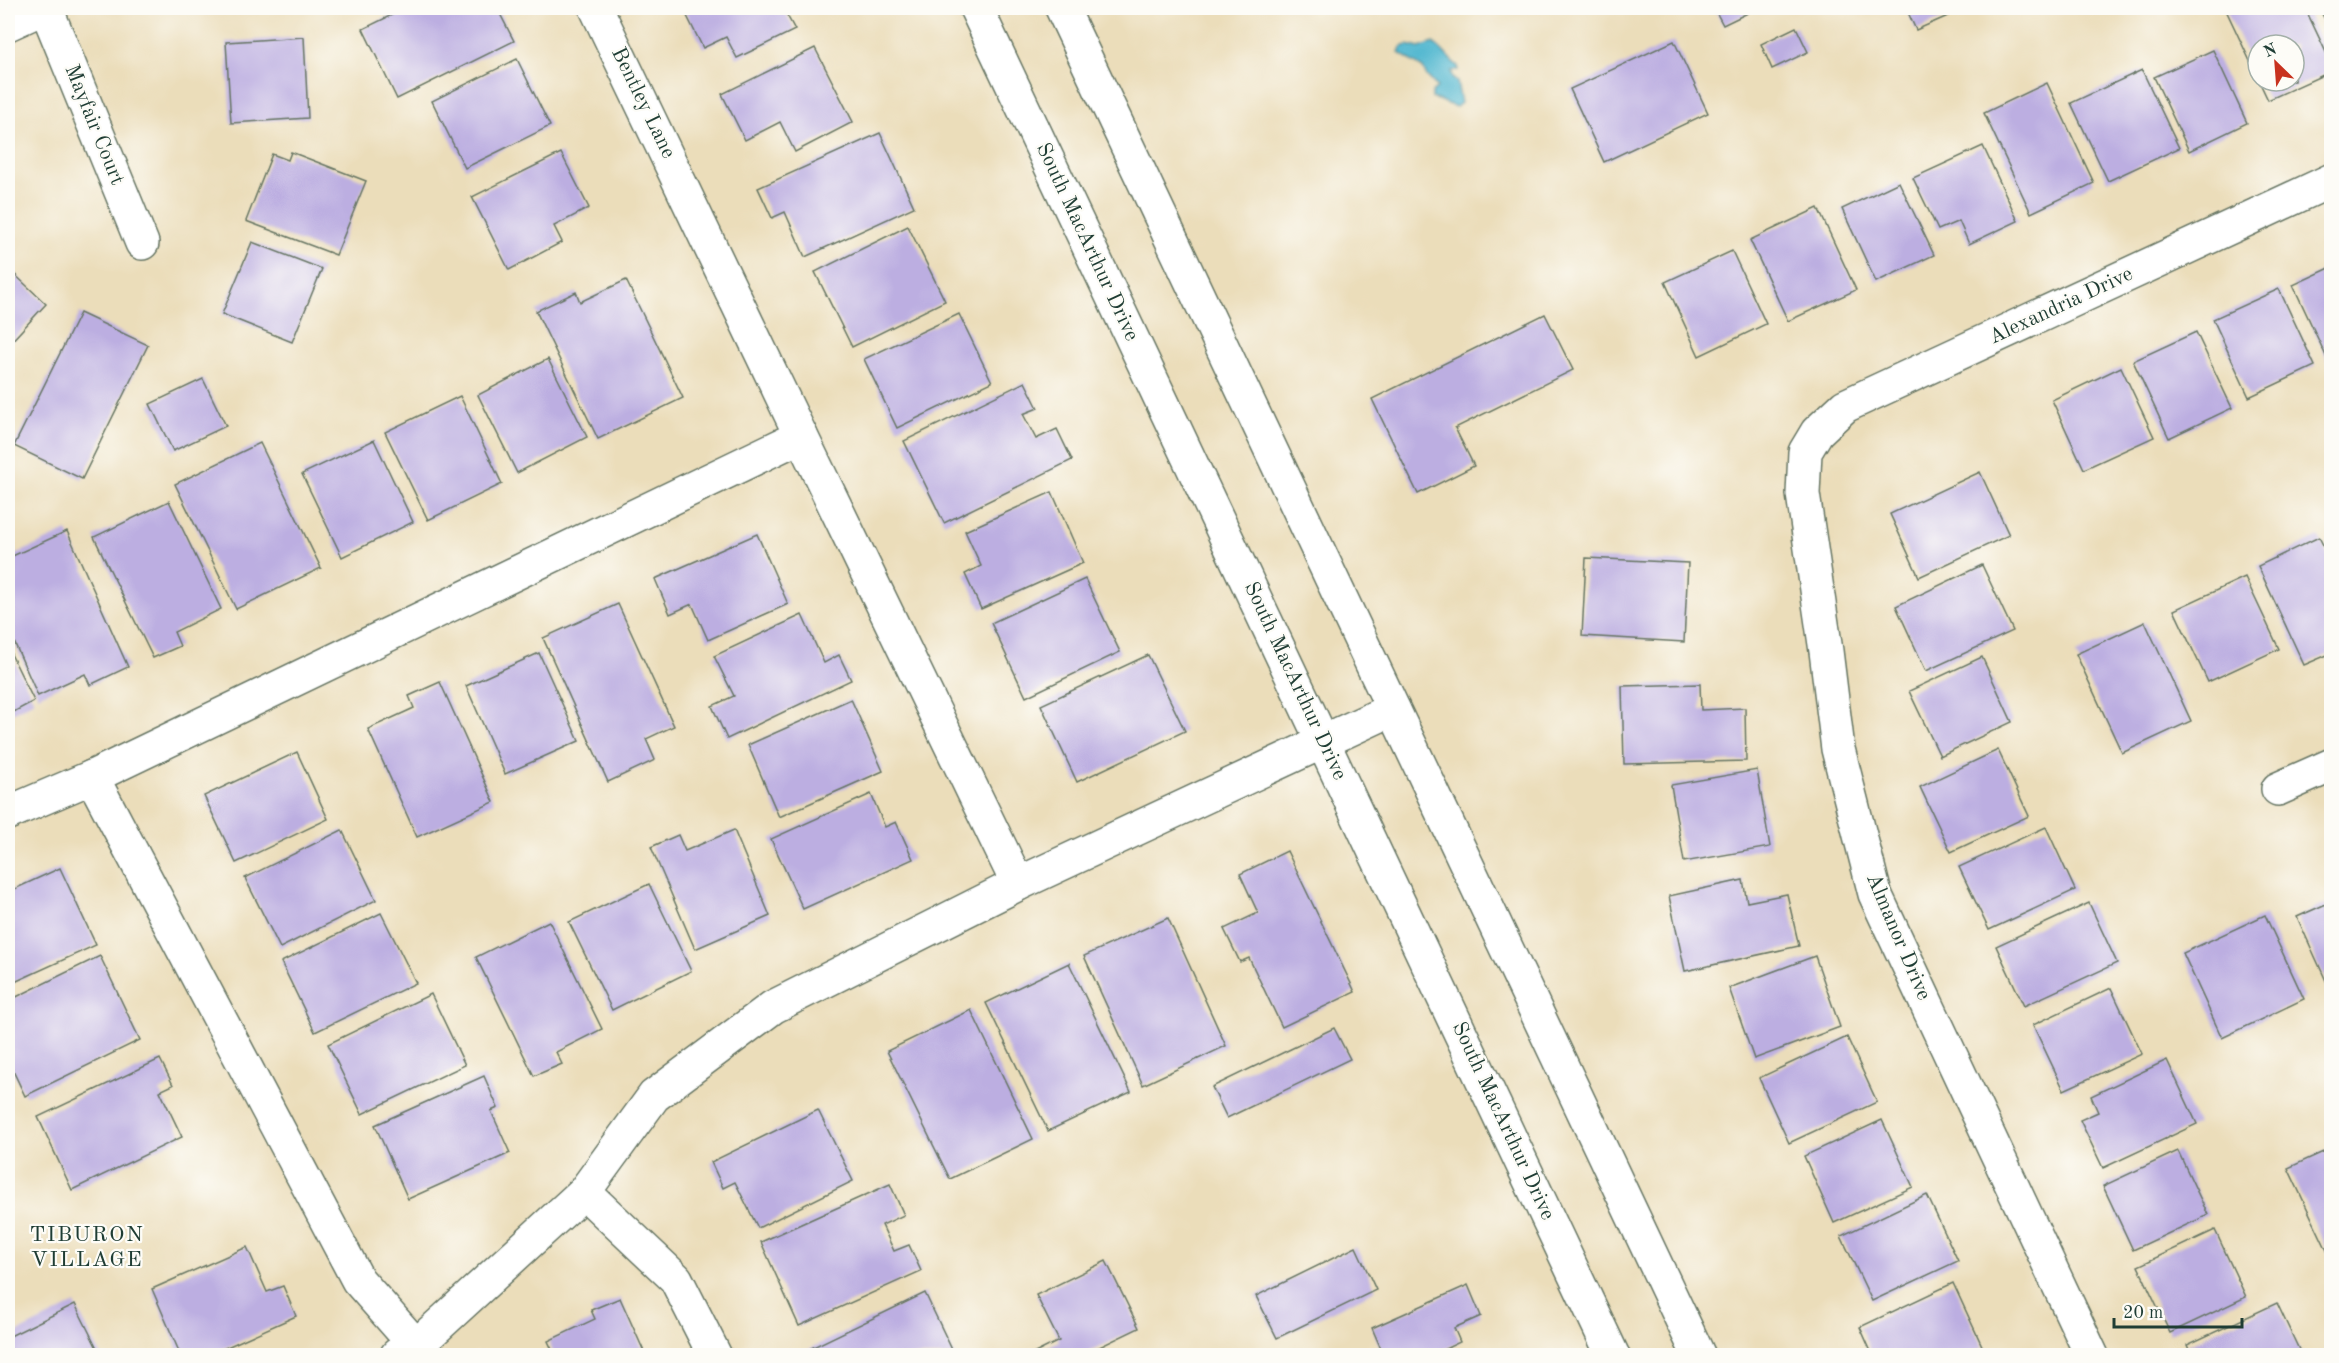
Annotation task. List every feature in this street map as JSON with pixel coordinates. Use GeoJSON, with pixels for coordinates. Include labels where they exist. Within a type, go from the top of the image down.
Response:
{"type":"FeatureCollection","features":[{"type":"Feature","properties":{"kind":"street"},"geometry":{"type":"LineString","coordinates":[[8,24],[45,8]]}},
{"type":"Feature","properties":{"kind":"street","name":"Mayfair Court"},"geometry":{"type":"LineString","coordinates":[[45,8],[142,243]]}},
{"type":"Feature","properties":{"kind":"street","name":"Bentley Lane"},"geometry":{"type":"LineString","coordinates":[[597,8],[1018,884]]}},
{"type":"Feature","properties":{"kind":"street","name":"South MacArthur Drive"},"geometry":{"type":"LineString","coordinates":[[976,8],[1613,1356]]}},
{"type":"Feature","properties":{"kind":"street"},"geometry":{"type":"LineString","coordinates":[[1062,8],[1699,1356]]}},
{"type":"Feature","properties":{"kind":"street","name":"Alexandria Drive"},"geometry":{"type":"LineString","coordinates":[[1805,452],[1817,432],[1845,406],[2331,180]]}},
{"type":"Feature","properties":{"kind":"street"},"geometry":{"type":"LineString","coordinates":[[8,813],[92,777],[801,436]]}},
{"type":"Feature","properties":{"kind":"street","name":"Almanor Drive"},"geometry":{"type":"LineString","coordinates":[[1805,452],[1803,494],[1827,651],[1838,749],[1875,894],[2092,1356]]}},
{"type":"Feature","properties":{"kind":"street"},"geometry":{"type":"LineString","coordinates":[[92,777],[358,1280],[406,1351],[584,1192],[654,1096],[773,1007],[1018,884],[1393,709]]}},
{"type":"Feature","properties":{"kind":"street"},"geometry":{"type":"LineString","coordinates":[[2278,789],[2331,765]]}},
{"type":"Feature","properties":{"kind":"street"},"geometry":{"type":"LineString","coordinates":[[584,1192],[676,1279],[715,1356]]}},
{"type":"Feature","properties":{"kind":"water"},"geometry":{"type":"Polygon","coordinates":[[[1433,43],[1458,66],[1458,70],[1451,71],[1452,78],[1457,82],[1461,103],[1456,107],[1432,98],[1432,93],[1437,87],[1423,68],[1399,53],[1401,47],[1408,45],[1419,48],[1433,43]]]}},
{"type":"Feature","properties":{"kind":"building"},"geometry":{"type":"Polygon","coordinates":[[[406,8],[497,8],[514,41],[397,99],[363,29],[406,8]]]}},
{"type":"Feature","properties":{"kind":"building"},"geometry":{"type":"Polygon","coordinates":[[[683,8],[783,8],[795,30],[737,58],[726,37],[703,48],[683,8]]]}},
{"type":"Feature","properties":{"kind":"building"},"geometry":{"type":"Polygon","coordinates":[[[1714,8],[1758,8],[1723,25],[1714,8]]]}},
{"type":"Feature","properties":{"kind":"building"},"geometry":{"type":"Polygon","coordinates":[[[1906,8],[1966,8],[1916,30],[1906,8]]]}},
{"type":"Feature","properties":{"kind":"building"},"geometry":{"type":"Polygon","coordinates":[[[2225,8],[2305,8],[2332,65],[2332,71],[2306,83],[2306,33],[2246,33],[2246,53],[2225,8]]]}},
{"type":"Feature","properties":{"kind":"building"},"geometry":{"type":"Polygon","coordinates":[[[2319,8],[2332,8],[2332,33],[2319,8]]]}},
{"type":"Feature","properties":{"kind":"building"},"geometry":{"type":"Polygon","coordinates":[[[1796,27],[1808,52],[1772,69],[1761,44],[1796,27]]]}},
{"type":"Feature","properties":{"kind":"building"},"geometry":{"type":"Polygon","coordinates":[[[304,37],[308,118],[231,123],[226,42],[304,37]]]}},
{"type":"Feature","properties":{"kind":"building"},"geometry":{"type":"Polygon","coordinates":[[[1674,41],[1708,113],[1604,162],[1570,89],[1674,41]]]}},
{"type":"Feature","properties":{"kind":"building"},"geometry":{"type":"Polygon","coordinates":[[[815,48],[853,122],[795,152],[780,122],[745,140],[722,94],[815,48]]]}},
{"type":"Feature","properties":{"kind":"building"},"geometry":{"type":"Polygon","coordinates":[[[2213,50],[2247,123],[2189,151],[2154,77],[2213,50]]]}},
{"type":"Feature","properties":{"kind":"building"},"geometry":{"type":"Polygon","coordinates":[[[517,59],[550,126],[465,168],[432,101],[517,59]]]}},
{"type":"Feature","properties":{"kind":"building"},"geometry":{"type":"Polygon","coordinates":[[[2142,70],[2179,148],[2108,181],[2071,103],[2142,70]]]}},
{"type":"Feature","properties":{"kind":"building"},"geometry":{"type":"Polygon","coordinates":[[[2047,83],[2094,183],[2031,213],[1984,113],[2047,83]]]}},
{"type":"Feature","properties":{"kind":"building"},"geometry":{"type":"Polygon","coordinates":[[[2265,93],[2283,93],[2268,100],[2265,93]]]}},
{"type":"Feature","properties":{"kind":"building"},"geometry":{"type":"Polygon","coordinates":[[[880,133],[914,207],[805,257],[785,212],[772,218],[758,188],[880,133]]]}},
{"type":"Feature","properties":{"kind":"building"},"geometry":{"type":"Polygon","coordinates":[[[1983,146],[2018,221],[1969,244],[1959,221],[1938,230],[1913,178],[1983,146]]]}},
{"type":"Feature","properties":{"kind":"building"},"geometry":{"type":"Polygon","coordinates":[[[291,152],[366,181],[336,255],[246,221],[272,154],[288,160],[291,152]]]}},
{"type":"Feature","properties":{"kind":"building"},"geometry":{"type":"Polygon","coordinates":[[[561,153],[589,208],[554,226],[562,242],[509,270],[472,197],[561,153]]]}},
{"type":"Feature","properties":{"kind":"building"},"geometry":{"type":"Polygon","coordinates":[[[1899,182],[1934,255],[1876,282],[1842,209],[1899,182]]]}},
{"type":"Feature","properties":{"kind":"building"},"geometry":{"type":"Polygon","coordinates":[[[1818,208],[1856,290],[1788,321],[1750,240],[1818,208]]]}},
{"type":"Feature","properties":{"kind":"building"},"geometry":{"type":"Polygon","coordinates":[[[908,226],[945,301],[852,347],[815,272],[908,226]]]}},
{"type":"Feature","properties":{"kind":"building"},"geometry":{"type":"Polygon","coordinates":[[[252,242],[322,269],[292,342],[222,314],[252,242]]]}},
{"type":"Feature","properties":{"kind":"building"},"geometry":{"type":"Polygon","coordinates":[[[1732,251],[1766,324],[1699,356],[1665,282],[1732,251]]]}},
{"type":"Feature","properties":{"kind":"building"},"geometry":{"type":"Polygon","coordinates":[[[2332,267],[2332,369],[2293,285],[2332,267]]]}},
{"type":"Feature","properties":{"kind":"building"},"geometry":{"type":"Polygon","coordinates":[[[8,268],[46,304],[8,345],[8,268]]]}},
{"type":"Feature","properties":{"kind":"building"},"geometry":{"type":"Polygon","coordinates":[[[626,280],[683,398],[598,439],[536,311],[576,292],[580,302],[626,280]]]}},
{"type":"Feature","properties":{"kind":"building"},"geometry":{"type":"Polygon","coordinates":[[[2279,289],[2315,366],[2249,397],[2213,319],[2279,289]]]}},
{"type":"Feature","properties":{"kind":"building"},"geometry":{"type":"Polygon","coordinates":[[[80,313],[148,345],[82,479],[14,446],[80,313]]]}},
{"type":"Feature","properties":{"kind":"building"},"geometry":{"type":"Polygon","coordinates":[[[959,314],[992,382],[897,428],[864,359],[959,314]]]}},
{"type":"Feature","properties":{"kind":"building"},"geometry":{"type":"Polygon","coordinates":[[[1545,314],[1573,370],[1455,428],[1474,466],[1418,494],[1372,399],[1545,314]]]}},
{"type":"Feature","properties":{"kind":"building"},"geometry":{"type":"Polygon","coordinates":[[[2196,332],[2232,408],[2169,438],[2133,361],[2196,332]]]}},
{"type":"Feature","properties":{"kind":"building"},"geometry":{"type":"Polygon","coordinates":[[[548,359],[587,437],[517,473],[478,395],[548,359]]]}},
{"type":"Feature","properties":{"kind":"building"},"geometry":{"type":"Polygon","coordinates":[[[2121,367],[2154,437],[2084,469],[2052,400],[2121,367]]]}},
{"type":"Feature","properties":{"kind":"building"},"geometry":{"type":"Polygon","coordinates":[[[203,379],[226,426],[173,451],[150,404],[203,379]]]}},
{"type":"Feature","properties":{"kind":"building"},"geometry":{"type":"Polygon","coordinates":[[[1025,382],[1038,408],[1023,414],[1036,439],[1057,429],[1072,460],[944,523],[904,441],[1025,382]]]}},
{"type":"Feature","properties":{"kind":"building"},"geometry":{"type":"Polygon","coordinates":[[[460,396],[502,484],[428,520],[385,432],[460,396]]]}},
{"type":"Feature","properties":{"kind":"building"},"geometry":{"type":"Polygon","coordinates":[[[374,440],[413,522],[342,557],[302,474],[374,440]]]}},
{"type":"Feature","properties":{"kind":"building"},"geometry":{"type":"Polygon","coordinates":[[[260,443],[321,568],[236,609],[175,484],[260,443]]]}},
{"type":"Feature","properties":{"kind":"building"},"geometry":{"type":"Polygon","coordinates":[[[1980,472],[2009,535],[1919,577],[1890,514],[1980,472]]]}},
{"type":"Feature","properties":{"kind":"building"},"geometry":{"type":"Polygon","coordinates":[[[1052,492],[1083,563],[981,609],[965,574],[981,566],[965,531],[1052,492]]]}},
{"type":"Feature","properties":{"kind":"building"},"geometry":{"type":"Polygon","coordinates":[[[169,501],[221,609],[174,632],[180,646],[153,658],[94,537],[169,501]]]}},
{"type":"Feature","properties":{"kind":"building"},"geometry":{"type":"Polygon","coordinates":[[[67,531],[128,667],[90,685],[85,674],[38,696],[8,628],[8,558],[67,531]]]}},
{"type":"Feature","properties":{"kind":"building"},"geometry":{"type":"Polygon","coordinates":[[[757,534],[788,604],[708,640],[692,604],[670,614],[655,579],[757,534]]]}},
{"type":"Feature","properties":{"kind":"building"},"geometry":{"type":"Polygon","coordinates":[[[2319,537],[2332,563],[2332,653],[2304,665],[2258,566],[2319,537]]]}},
{"type":"Feature","properties":{"kind":"building"},"geometry":{"type":"Polygon","coordinates":[[[1586,558],[1688,563],[1684,642],[1582,636],[1586,558]]]}},
{"type":"Feature","properties":{"kind":"building"},"geometry":{"type":"Polygon","coordinates":[[[1982,565],[2013,631],[1926,671],[1896,606],[1982,565]]]}},
{"type":"Feature","properties":{"kind":"building"},"geometry":{"type":"Polygon","coordinates":[[[2245,577],[2279,649],[2208,682],[2174,610],[2245,577]]]}},
{"type":"Feature","properties":{"kind":"building"},"geometry":{"type":"Polygon","coordinates":[[[1085,579],[1120,652],[1026,697],[991,623],[1085,579]]]}},
{"type":"Feature","properties":{"kind":"building"},"geometry":{"type":"Polygon","coordinates":[[[618,604],[674,726],[646,739],[655,760],[608,782],[543,638],[618,604]]]}},
{"type":"Feature","properties":{"kind":"building"},"geometry":{"type":"Polygon","coordinates":[[[802,615],[824,663],[839,655],[851,680],[727,739],[712,706],[734,696],[714,656],[802,615]]]}},
{"type":"Feature","properties":{"kind":"building"},"geometry":{"type":"Polygon","coordinates":[[[2145,622],[2191,721],[2122,753],[2076,654],[2145,622]]]}},
{"type":"Feature","properties":{"kind":"building"},"geometry":{"type":"Polygon","coordinates":[[[8,648],[34,701],[8,715],[8,648]]]}},
{"type":"Feature","properties":{"kind":"building"},"geometry":{"type":"Polygon","coordinates":[[[539,653],[579,741],[505,774],[466,686],[539,653]]]}},
{"type":"Feature","properties":{"kind":"building"},"geometry":{"type":"Polygon","coordinates":[[[1148,655],[1185,731],[1077,782],[1041,705],[1148,655]]]}},
{"type":"Feature","properties":{"kind":"building"},"geometry":{"type":"Polygon","coordinates":[[[1982,657],[2012,722],[1940,756],[1909,691],[1982,657]]]}},
{"type":"Feature","properties":{"kind":"building"},"geometry":{"type":"Polygon","coordinates":[[[440,682],[494,802],[417,837],[368,729],[414,708],[409,696],[440,682]]]}},
{"type":"Feature","properties":{"kind":"building"},"geometry":{"type":"Polygon","coordinates":[[[1700,684],[1701,710],[1745,708],[1746,761],[1624,764],[1622,686],[1700,684]]]}},
{"type":"Feature","properties":{"kind":"building"},"geometry":{"type":"Polygon","coordinates":[[[851,699],[883,771],[779,817],[748,745],[851,699]]]}},
{"type":"Feature","properties":{"kind":"building"},"geometry":{"type":"Polygon","coordinates":[[[1998,750],[2029,816],[1951,852],[1920,787],[1998,750]]]}},
{"type":"Feature","properties":{"kind":"building"},"geometry":{"type":"Polygon","coordinates":[[[297,752],[328,819],[236,863],[204,796],[297,752]]]}},
{"type":"Feature","properties":{"kind":"building"},"geometry":{"type":"Polygon","coordinates":[[[1757,770],[1770,847],[1684,862],[1671,785],[1757,770]]]}},
{"type":"Feature","properties":{"kind":"building"},"geometry":{"type":"Polygon","coordinates":[[[871,794],[885,827],[896,822],[913,859],[803,909],[771,839],[871,794]]]}},
{"type":"Feature","properties":{"kind":"building"},"geometry":{"type":"Polygon","coordinates":[[[2046,827],[2075,890],[1989,930],[1959,867],[2046,827]]]}},
{"type":"Feature","properties":{"kind":"building"},"geometry":{"type":"Polygon","coordinates":[[[342,830],[376,900],[280,948],[245,878],[342,830]]]}},
{"type":"Feature","properties":{"kind":"building"},"geometry":{"type":"Polygon","coordinates":[[[734,830],[770,916],[695,949],[651,847],[678,835],[685,851],[734,830]]]}},
{"type":"Feature","properties":{"kind":"building"},"geometry":{"type":"Polygon","coordinates":[[[1287,851],[1355,992],[1282,1027],[1249,958],[1240,962],[1224,929],[1258,913],[1240,874],[1287,851]]]}},
{"type":"Feature","properties":{"kind":"building"},"geometry":{"type":"Polygon","coordinates":[[[60,868],[96,945],[8,985],[8,892],[60,868]]]}},
{"type":"Feature","properties":{"kind":"building"},"geometry":{"type":"Polygon","coordinates":[[[1743,880],[1747,902],[1787,894],[1799,946],[1685,971],[1669,896],[1743,880]]]}},
{"type":"Feature","properties":{"kind":"building"},"geometry":{"type":"Polygon","coordinates":[[[649,884],[691,971],[612,1010],[569,922],[649,884]]]}},
{"type":"Feature","properties":{"kind":"building"},"geometry":{"type":"Polygon","coordinates":[[[2089,903],[2117,963],[2024,1006],[1996,946],[2089,903]]]}},
{"type":"Feature","properties":{"kind":"building"},"geometry":{"type":"Polygon","coordinates":[[[2326,904],[2329,910],[2332,909],[2332,994],[2297,917],[2326,904]]]}},
{"type":"Feature","properties":{"kind":"building"},"geometry":{"type":"Polygon","coordinates":[[[381,913],[416,983],[315,1032],[281,962],[381,913]]]}},
{"type":"Feature","properties":{"kind":"building"},"geometry":{"type":"Polygon","coordinates":[[[2265,915],[2304,999],[2222,1038],[2183,953],[2265,915]]]}},
{"type":"Feature","properties":{"kind":"building"},"geometry":{"type":"Polygon","coordinates":[[[1168,918],[1226,1046],[1143,1085],[1084,956],[1168,918]]]}},
{"type":"Feature","properties":{"kind":"building"},"geometry":{"type":"Polygon","coordinates":[[[549,921],[602,1029],[556,1052],[562,1064],[534,1076],[476,957],[549,921]]]}},
{"type":"Feature","properties":{"kind":"building"},"geometry":{"type":"Polygon","coordinates":[[[100,956],[140,1040],[25,1096],[8,1060],[8,1001],[100,956]]]}},
{"type":"Feature","properties":{"kind":"building"},"geometry":{"type":"Polygon","coordinates":[[[1815,956],[1840,1027],[1754,1059],[1729,988],[1815,956]]]}},
{"type":"Feature","properties":{"kind":"building"},"geometry":{"type":"Polygon","coordinates":[[[1069,963],[1131,1092],[1048,1131],[986,1003],[1069,963]]]}},
{"type":"Feature","properties":{"kind":"building"},"geometry":{"type":"Polygon","coordinates":[[[2111,988],[2142,1054],[2064,1090],[2033,1025],[2111,988]]]}},
{"type":"Feature","properties":{"kind":"building"},"geometry":{"type":"Polygon","coordinates":[[[431,994],[465,1065],[362,1114],[328,1044],[431,994]]]}},
{"type":"Feature","properties":{"kind":"building"},"geometry":{"type":"Polygon","coordinates":[[[971,1010],[1033,1139],[950,1179],[887,1051],[971,1010]]]}},
{"type":"Feature","properties":{"kind":"building"},"geometry":{"type":"Polygon","coordinates":[[[1334,1028],[1350,1059],[1227,1118],[1212,1087],[1334,1028]]]}},
{"type":"Feature","properties":{"kind":"building"},"geometry":{"type":"Polygon","coordinates":[[[1847,1037],[1877,1102],[1789,1143],[1759,1078],[1847,1037]]]}},
{"type":"Feature","properties":{"kind":"building"},"geometry":{"type":"Polygon","coordinates":[[[160,1059],[173,1085],[160,1091],[182,1137],[72,1190],[38,1117],[160,1059]]]}},
{"type":"Feature","properties":{"kind":"building"},"geometry":{"type":"Polygon","coordinates":[[[2167,1060],[2197,1124],[2103,1168],[2080,1120],[2098,1112],[2091,1096],[2167,1060]]]}},
{"type":"Feature","properties":{"kind":"building"},"geometry":{"type":"Polygon","coordinates":[[[484,1076],[498,1108],[491,1111],[510,1153],[408,1199],[375,1125],[484,1076]]]}},
{"type":"Feature","properties":{"kind":"building"},"geometry":{"type":"Polygon","coordinates":[[[818,1110],[853,1181],[758,1228],[735,1182],[723,1188],[711,1162],[818,1110]]]}},
{"type":"Feature","properties":{"kind":"building"},"geometry":{"type":"Polygon","coordinates":[[[1882,1120],[1913,1187],[1834,1223],[1804,1156],[1882,1120]]]}},
{"type":"Feature","properties":{"kind":"building"},"geometry":{"type":"Polygon","coordinates":[[[2332,1148],[2332,1261],[2288,1168],[2332,1148]]]}},
{"type":"Feature","properties":{"kind":"building"},"geometry":{"type":"Polygon","coordinates":[[[2178,1151],[2208,1215],[2133,1250],[2103,1186],[2178,1151]]]}},
{"type":"Feature","properties":{"kind":"building"},"geometry":{"type":"Polygon","coordinates":[[[890,1184],[904,1215],[882,1225],[894,1251],[909,1245],[921,1271],[799,1326],[761,1242],[890,1184]]]}},
{"type":"Feature","properties":{"kind":"building"},"geometry":{"type":"Polygon","coordinates":[[[1927,1195],[1958,1261],[1872,1301],[1841,1236],[1927,1195]]]}},
{"type":"Feature","properties":{"kind":"building"},"geometry":{"type":"Polygon","coordinates":[[[2215,1230],[2246,1297],[2170,1333],[2138,1266],[2215,1230]]]}},
{"type":"Feature","properties":{"kind":"building"},"geometry":{"type":"Polygon","coordinates":[[[247,1247],[267,1292],[283,1286],[296,1316],[207,1356],[181,1356],[152,1289],[247,1247]]]}},
{"type":"Feature","properties":{"kind":"building"},"geometry":{"type":"Polygon","coordinates":[[[1356,1247],[1376,1290],[1277,1338],[1256,1296],[1356,1247]]]}},
{"type":"Feature","properties":{"kind":"building"},"geometry":{"type":"Polygon","coordinates":[[[1106,1261],[1139,1328],[1081,1356],[1029,1356],[1059,1341],[1036,1295],[1106,1261]]]}},
{"type":"Feature","properties":{"kind":"building"},"geometry":{"type":"Polygon","coordinates":[[[1953,1283],[1983,1348],[1966,1356],[1873,1356],[1860,1327],[1953,1283]]]}},
{"type":"Feature","properties":{"kind":"building"},"geometry":{"type":"Polygon","coordinates":[[[1468,1285],[1481,1316],[1454,1328],[1460,1342],[1430,1356],[1384,1356],[1372,1328],[1468,1285]]]}},
{"type":"Feature","properties":{"kind":"building"},"geometry":{"type":"Polygon","coordinates":[[[925,1293],[955,1356],[810,1356],[807,1350],[925,1293]]]}},
{"type":"Feature","properties":{"kind":"building"},"geometry":{"type":"Polygon","coordinates":[[[620,1298],[646,1356],[555,1356],[548,1341],[595,1319],[591,1310],[620,1298]]]}},
{"type":"Feature","properties":{"kind":"building"},"geometry":{"type":"Polygon","coordinates":[[[2277,1303],[2302,1356],[2192,1356],[2187,1345],[2277,1303]]]}},
{"type":"Feature","properties":{"kind":"building"},"geometry":{"type":"Polygon","coordinates":[[[75,1304],[101,1356],[8,1356],[8,1337],[75,1304]]]}},
{"type":"Feature","properties":{"kind":"district","name":"TIBURON VILLAGE"},"geometry":{"type":"Point","coordinates":[87,1248]}}]}
